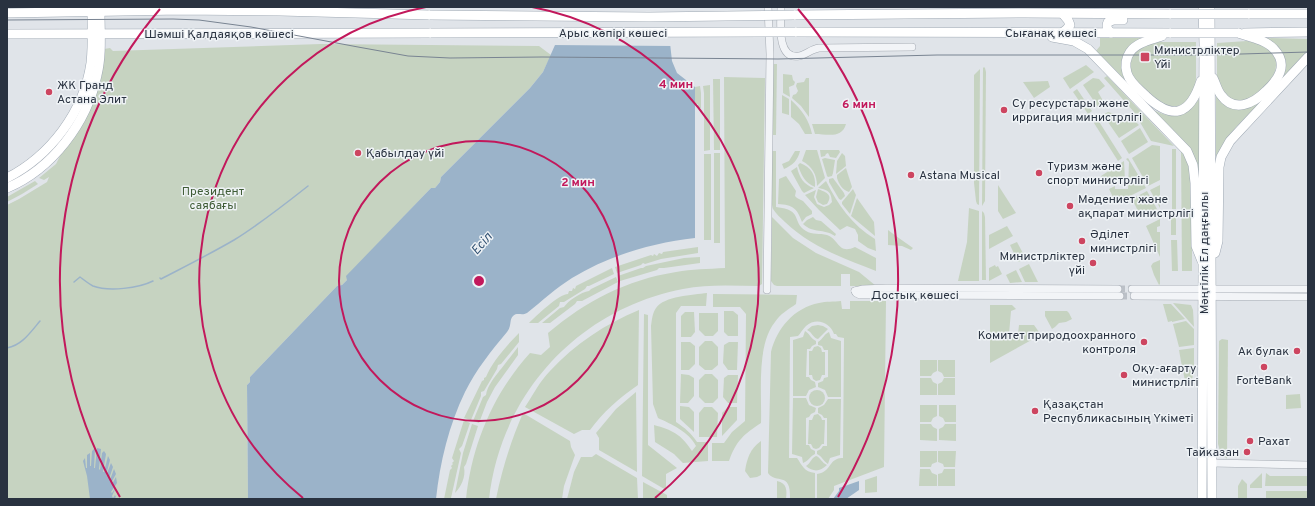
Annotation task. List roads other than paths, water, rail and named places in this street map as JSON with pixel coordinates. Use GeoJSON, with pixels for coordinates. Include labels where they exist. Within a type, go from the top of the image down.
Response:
{"type":"FeatureCollection","features":[{"type":"Feature","properties":{"kind":"main road"},"geometry":{"type":"LineString","coordinates":[[1062,33],[1070,25],[1068,20],[1060,14],[1076,7]]}},
{"type":"Feature","properties":{"kind":"main road","name":"Мәңгілік Ел даңғылы"},"geometry":{"type":"LineString","coordinates":[[1203,7],[1208,72]]}},
{"type":"Feature","properties":{"kind":"main road","name":"Мәңгілік Ел даңғылы"},"geometry":{"type":"LineString","coordinates":[[1210,7],[1208,72],[1207,268],[1212,499]]}},
{"type":"Feature","properties":{"kind":"main road"},"geometry":{"type":"LineString","coordinates":[[1248,14],[1261,7]]}},
{"type":"Feature","properties":{"kind":"main road","name":"Шәмші Қалдаяқов көшесі"},"geometry":{"type":"LineString","coordinates":[[7,12],[96,9],[280,11],[430,16]]}},
{"type":"Feature","properties":{"kind":"main road"},"geometry":{"type":"LineString","coordinates":[[7,178],[36,159],[52,143],[75,111],[82,97],[88,79],[96,34],[96,9]]}},
{"type":"Feature","properties":{"kind":"main road","name":"Сығанақ көшесі"},"geometry":{"type":"LineString","coordinates":[[794,16],[1006,10],[1060,14],[1154,11],[1171,14],[1248,14]]}},
{"type":"Feature","properties":{"kind":"main road"},"geometry":{"type":"LineString","coordinates":[[1111,33],[1106,26],[1108,22],[1113,20],[1143,20],[1154,11]]}},
{"type":"Feature","properties":{"kind":"main road"},"geometry":{"type":"LineString","coordinates":[[1248,14],[1308,14]]}},
{"type":"Feature","properties":{"kind":"main road","name":"Арыс көпірі көшесі"},"geometry":{"type":"LineString","coordinates":[[430,16],[794,16]]}},
{"type":"Feature","properties":{"kind":"main road","name":"Сығанақ көшесі"},"geometry":{"type":"LineString","coordinates":[[795,32],[1308,32]]}},
{"type":"Feature","properties":{"kind":"main road","name":"Арыс көпірі көшесі"},"geometry":{"type":"LineString","coordinates":[[431,33],[795,32]]}},
{"type":"Feature","properties":{"kind":"main road"},"geometry":{"type":"LineString","coordinates":[[1031,32],[1074,41],[1088,49],[1187,151],[1194,171],[1196,246],[1207,268]]}},
{"type":"Feature","properties":{"kind":"main road","name":"Шәмші Қалдаяқов көшесі"},"geometry":{"type":"LineString","coordinates":[[7,34],[431,33]]}},
{"type":"Feature","properties":{"kind":"main road"},"geometry":{"type":"LineString","coordinates":[[1171,33],[1144,42],[1134,47],[1131,51],[1128,56],[1126,69],[1135,86],[1161,108],[1177,111],[1188,107],[1191,104],[1208,72]]}},
{"type":"Feature","properties":{"kind":"main road"},"geometry":{"type":"LineString","coordinates":[[1208,72],[1221,95],[1228,102],[1236,105],[1246,104],[1256,100],[1275,82],[1281,71],[1278,53],[1265,42],[1238,33]]}},
{"type":"Feature","properties":{"kind":"main road"},"geometry":{"type":"LineString","coordinates":[[7,188],[37,170],[62,146],[80,121],[93,91],[97,76],[100,54],[96,34]]}},
{"type":"Feature","properties":{"kind":"main road"},"geometry":{"type":"LineString","coordinates":[[1207,268],[1218,241],[1219,167],[1221,157],[1230,141],[1308,57]]}},
{"type":"Feature","properties":{"kind":"main road","name":"Мәңгілік Ел даңғылы"},"geometry":{"type":"LineString","coordinates":[[1202,499],[1208,292]]}},
{"type":"Feature","properties":{"kind":"street"},"geometry":{"type":"LineString","coordinates":[[171,7],[181,10]]}},
{"type":"Feature","properties":{"kind":"street"},"geometry":{"type":"LineString","coordinates":[[767,290],[770,54],[768,7]]}},
{"type":"Feature","properties":{"kind":"street"},"geometry":{"type":"LineString","coordinates":[[781,7],[783,46],[787,54],[791,56],[802,55],[813,48],[912,47]]}},
{"type":"Feature","properties":{"kind":"street","name":"Достық көшесі"},"geometry":{"type":"LineString","coordinates":[[886,288],[1119,292],[860,295],[855,291],[858,289],[886,288]]}},
{"type":"Feature","properties":{"kind":"street"},"geometry":{"type":"LineString","coordinates":[[1133,292],[1208,292],[1308,289]]}},
{"type":"Feature","properties":{"kind":"street"},"geometry":{"type":"LineString","coordinates":[[1208,292],[1308,297]]}},
{"type":"Feature","properties":{"kind":"street"},"geometry":{"type":"LineString","coordinates":[[1212,464],[1308,465]]}},
{"type":"Feature","properties":{"kind":"water","name":"Есіл"},"geometry":{"type":"Polygon","coordinates":[[[670,43],[672,61],[677,73],[695,87],[695,238],[647,247],[601,263],[566,282],[527,313],[516,314],[513,316],[509,330],[479,368],[459,405],[446,444],[436,499],[248,499],[247,385],[250,382],[250,377],[337,286],[342,285],[347,280],[346,276],[431,188],[435,188],[440,182],[441,177],[530,88],[543,72],[555,45],[670,43]]]}},
{"type":"Feature","properties":{"kind":"water"},"geometry":{"type":"Polygon","coordinates":[[[95,448],[94,468],[97,448],[101,449],[99,469],[100,470],[102,453],[104,451],[106,454],[103,472],[108,456],[110,460],[106,476],[111,463],[113,467],[109,479],[110,480],[114,469],[116,474],[111,483],[112,484],[116,477],[117,483],[111,492],[112,493],[116,487],[112,496],[113,498],[115,495],[116,497],[114,499],[90,499],[87,476],[83,461],[85,458],[87,468],[87,455],[90,453],[91,466],[92,451],[95,448]]]}},
{"type":"Feature","properties":{"kind":"water"},"geometry":{"type":"Polygon","coordinates":[[[859,481],[859,490],[846,499],[833,499],[839,491],[839,488],[859,481]]]}},
{"type":"Feature","properties":{"kind":"waterway"},"geometry":{"type":"LineString","coordinates":[[160,278],[161,279],[234,240],[263,221],[308,186]]}},
{"type":"Feature","properties":{"kind":"waterway"},"geometry":{"type":"LineString","coordinates":[[74,282],[80,277],[93,286],[115,289],[140,286],[153,281]]}},
{"type":"Feature","properties":{"kind":"waterway"},"geometry":{"type":"LineString","coordinates":[[7,348],[21,341],[40,321]]}},
{"type":"Feature","properties":{"kind":"tunnel"},"geometry":{"type":"LineString","coordinates":[[1118,289],[1132,289]]}},
{"type":"Feature","properties":{"kind":"tunnel"},"geometry":{"type":"LineString","coordinates":[[1120,296],[1134,296]]}},
{"type":"Feature","properties":{"kind":"tram line"},"geometry":{"type":"LineString","coordinates":[[7,20],[199,20],[251,27],[408,56],[450,58],[542,57],[778,59],[937,55],[1208,55],[1308,52]]}},
{"type":"Feature","properties":{"kind":"place","name":"Министрліктер Үйі"},"geometry":{"type":"Point","coordinates":[1145,57]}},
{"type":"Feature","properties":{"kind":"place","name":"ЖК Гранд Астана Элит"},"geometry":{"type":"Point","coordinates":[49,92]}},
{"type":"Feature","properties":{"kind":"place","name":"Су ресурстары және ирригация министрлігі"},"geometry":{"type":"Point","coordinates":[1004,110]}},
{"type":"Feature","properties":{"kind":"place","name":"Қабылдау үйі"},"geometry":{"type":"Point","coordinates":[358,153]}},
{"type":"Feature","properties":{"kind":"place","name":"Туризм және спорт министрлігі"},"geometry":{"type":"Point","coordinates":[1039,173]}},
{"type":"Feature","properties":{"kind":"place","name":"Astana Musical"},"geometry":{"type":"Point","coordinates":[911,175]}},
{"type":"Feature","properties":{"kind":"place","name":"Мәдениет және ақпарат министрлігі"},"geometry":{"type":"Point","coordinates":[1070,206]}},
{"type":"Feature","properties":{"kind":"place","name":"Әділет министрлігі"},"geometry":{"type":"Point","coordinates":[1082,241]}},
{"type":"Feature","properties":{"kind":"place","name":"Министрліктер үйі"},"geometry":{"type":"Point","coordinates":[1093,263]}},
{"type":"Feature","properties":{"kind":"place","name":"Комитет природоохранного контроля"},"geometry":{"type":"Point","coordinates":[1144,342]}},
{"type":"Feature","properties":{"kind":"place","name":"Ак булак"},"geometry":{"type":"Point","coordinates":[1297,351]}},
{"type":"Feature","properties":{"kind":"place","name":"ForteBank"},"geometry":{"type":"Point","coordinates":[1264,367]}},
{"type":"Feature","properties":{"kind":"place","name":"Оқу-ағарту министрлігі"},"geometry":{"type":"Point","coordinates":[1124,375]}},
{"type":"Feature","properties":{"kind":"place","name":"Қазақстан Республикасының Үкіметі"},"geometry":{"type":"Point","coordinates":[1035,411]}},
{"type":"Feature","properties":{"kind":"place","name":"Рахат"},"geometry":{"type":"Point","coordinates":[1250,441]}},
{"type":"Feature","properties":{"kind":"place","name":"Тайказан"},"geometry":{"type":"Point","coordinates":[1247,452]}},
{"type":"Feature","properties":{"kind":"park label","name":"Президент саябағы"},"geometry":{"type":"Point","coordinates":[213,198]}}]}
